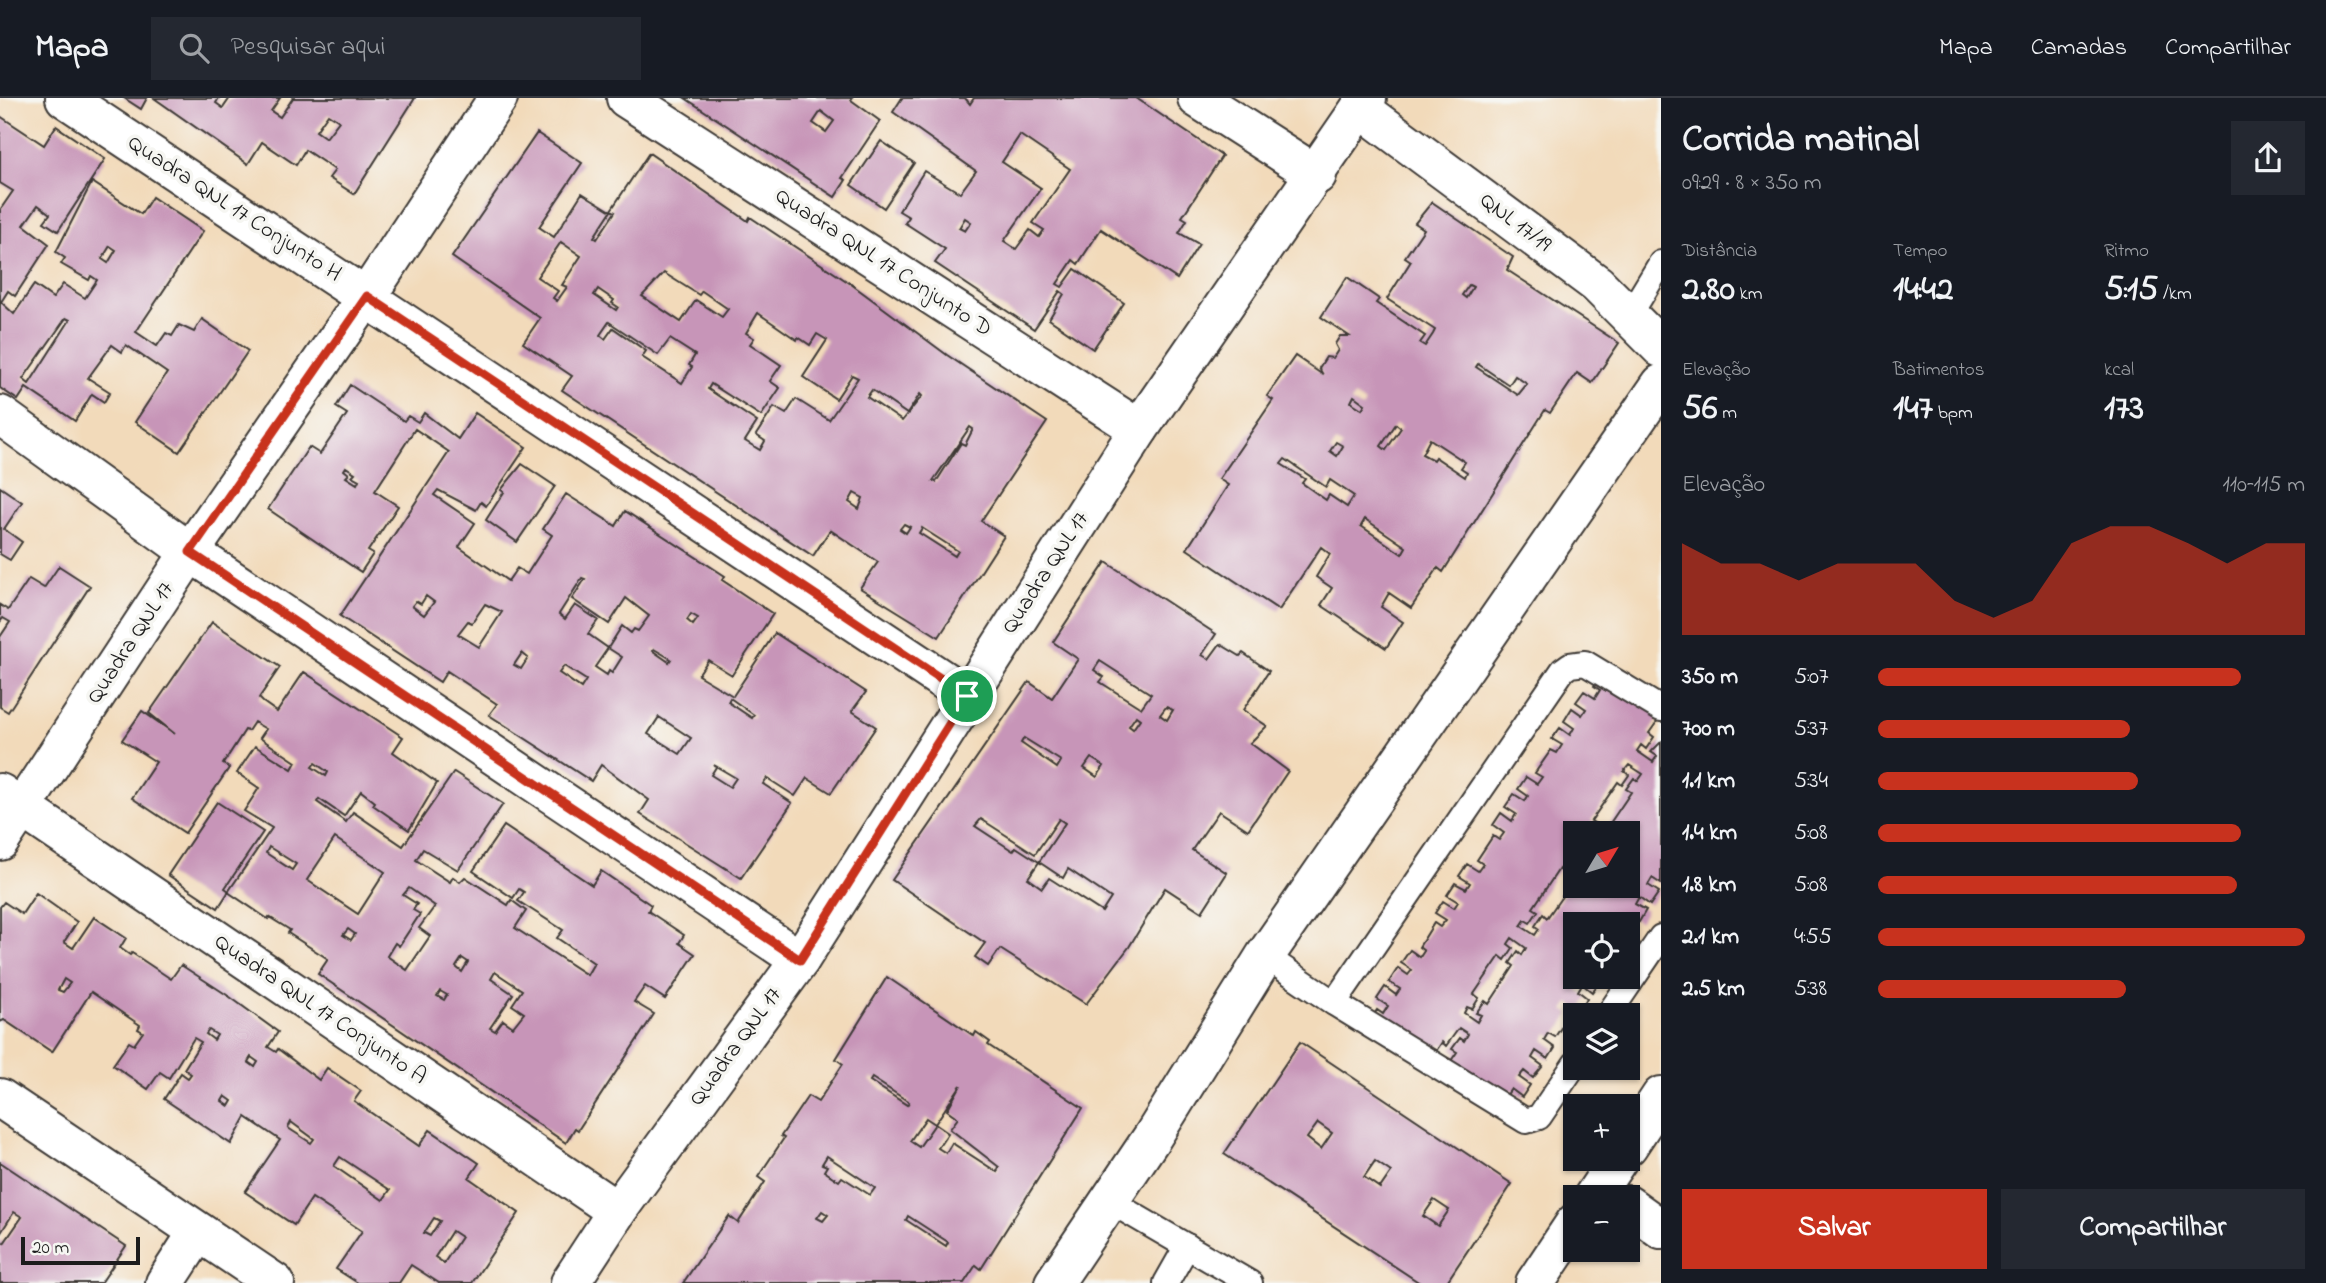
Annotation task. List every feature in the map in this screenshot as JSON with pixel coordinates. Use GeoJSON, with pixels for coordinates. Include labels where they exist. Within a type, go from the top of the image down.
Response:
{"type":"FeatureCollection","features":[{"type":"Feature","properties":{"kind":"street","name":"Quadra QNL 17 Conjunto H"},"geometry":{"type":"LineString","coordinates":[[65,98],[967,696]]}},
{"type":"Feature","properties":{"kind":"street","name":"Quadra QNL 17"},"geometry":{"type":"LineString","coordinates":[[0,841],[11,801],[190,552],[367,296],[498,98]]}},
{"type":"Feature","properties":{"kind":"street","name":"Quadra QNL 17 Conjunto D"},"geometry":{"type":"LineString","coordinates":[[626,98],[1139,429]]}},
{"type":"Feature","properties":{"kind":"street"},"geometry":{"type":"LineString","coordinates":[[1197,98],[1317,175]]}},
{"type":"Feature","properties":{"kind":"street","name":"Quadra QNL 17"},"geometry":{"type":"LineString","coordinates":[[570,1283],[617,1212],[800,960],[1139,429],[1317,175],[1364,103]]}},
{"type":"Feature","properties":{"kind":"street","name":"QNL 17/19"},"geometry":{"type":"LineString","coordinates":[[1364,103],[1597,284],[1630,314],[1661,348]]}},
{"type":"Feature","properties":{"kind":"street"},"geometry":{"type":"LineString","coordinates":[[1054,1283],[1111,1202],[1265,956],[1661,384]]}},
{"type":"Feature","properties":{"kind":"street"},"geometry":{"type":"LineString","coordinates":[[0,415],[190,552],[800,960]]}},
{"type":"Feature","properties":{"kind":"street","name":"Quadra QNL 17 Conjunto A"},"geometry":{"type":"LineString","coordinates":[[11,801],[617,1212]]}},
{"type":"Feature","properties":{"kind":"street"},"geometry":{"type":"LineString","coordinates":[[1661,1096],[1622,1172],[1661,1229]]}},
{"type":"Feature","properties":{"kind":"street"},"geometry":{"type":"LineString","coordinates":[[0,1098],[275,1283]]}},
{"type":"Feature","properties":{"kind":"street"},"geometry":{"type":"LineString","coordinates":[[165,1283],[198,1232]]}},
{"type":"Feature","properties":{"kind":"street"},"geometry":{"type":"LineString","coordinates":[[1535,1283],[1563,1241]]}},
{"type":"Feature","properties":{"kind":"lane"},"geometry":{"type":"LineString","coordinates":[[1630,314],[1661,263]]}},
{"type":"Feature","properties":{"kind":"lane"},"geometry":{"type":"LineString","coordinates":[[1334,1003],[1563,670],[1570,665],[1585,663],[1661,709]]}},
{"type":"Feature","properties":{"kind":"lane"},"geometry":{"type":"LineString","coordinates":[[1616,1003],[1661,937]]}},
{"type":"Feature","properties":{"kind":"lane"},"geometry":{"type":"LineString","coordinates":[[1265,956],[1334,1003],[1525,1121],[1539,1117],[1564,1080]]}},
{"type":"Feature","properties":{"kind":"lane"},"geometry":{"type":"LineString","coordinates":[[1111,1202],[1250,1283]]}},
{"type":"Feature","properties":{"kind":"lane"},"geometry":{"type":"LineString","coordinates":[[1166,1283],[1187,1246]]}},
{"type":"Feature","properties":{"kind":"building"},"geometry":{"type":"Polygon","coordinates":[[[124,98],[147,98],[141,109],[124,98]]]}},
{"type":"Feature","properties":{"kind":"building"},"geometry":{"type":"Polygon","coordinates":[[[154,98],[219,98],[216,103],[223,108],[230,98],[280,98],[271,111],[280,117],[293,98],[415,98],[354,194],[329,178],[335,170],[305,150],[296,165],[262,142],[248,164],[154,98]],[[328,114],[316,131],[326,138],[339,121],[328,114]]]}},
{"type":"Feature","properties":{"kind":"building"},"geometry":{"type":"Polygon","coordinates":[[[685,98],[852,98],[851,100],[880,121],[842,178],[846,180],[835,197],[685,98]],[[821,111],[813,123],[826,132],[834,121],[821,111]]]}},
{"type":"Feature","properties":{"kind":"building"},"geometry":{"type":"Polygon","coordinates":[[[902,98],[965,98],[970,104],[974,98],[1136,98],[1222,156],[1182,217],[1187,220],[1179,233],[1199,244],[1177,279],[1101,229],[1078,264],[1073,260],[1057,284],[1062,287],[1075,269],[1124,303],[1093,349],[1049,319],[1064,294],[1060,291],[1034,329],[935,263],[945,249],[905,223],[909,217],[899,211],[924,171],[960,193],[976,171],[893,112],[902,98]],[[1020,135],[1002,162],[1041,188],[1004,241],[1016,249],[1030,230],[1039,237],[1044,230],[1033,223],[1070,169],[1020,135]],[[965,218],[959,228],[965,231],[971,222],[965,218]]]}},
{"type":"Feature","properties":{"kind":"building"},"geometry":{"type":"Polygon","coordinates":[[[0,116],[44,145],[56,126],[105,159],[58,231],[44,222],[50,214],[38,205],[24,225],[49,244],[15,296],[8,291],[1,302],[14,314],[34,285],[53,298],[63,284],[85,298],[97,280],[91,276],[89,280],[61,264],[65,258],[56,252],[92,182],[141,214],[152,197],[203,231],[136,332],[157,346],[166,333],[172,336],[179,325],[194,332],[202,319],[248,351],[179,452],[135,422],[167,373],[126,345],[122,352],[112,345],[88,378],[110,392],[104,402],[92,394],[75,421],[26,388],[18,400],[0,388],[0,210],[13,191],[0,183],[0,116]],[[110,246],[102,259],[108,263],[116,250],[110,246]],[[66,318],[23,379],[29,384],[70,320],[66,318]]]}},
{"type":"Feature","properties":{"kind":"building"},"geometry":{"type":"Polygon","coordinates":[[[537,133],[582,163],[539,227],[554,237],[582,193],[611,211],[594,237],[597,239],[615,212],[611,210],[649,153],[748,221],[750,217],[851,284],[947,355],[1047,422],[981,521],[1004,536],[939,637],[860,588],[878,562],[830,530],[813,556],[562,390],[572,376],[523,343],[540,318],[452,257],[537,133]],[[561,242],[537,277],[558,291],[553,298],[557,301],[567,287],[562,285],[581,256],[561,242]],[[664,273],[642,296],[681,322],[696,300],[722,317],[728,309],[702,291],[699,295],[664,273]],[[598,289],[594,295],[616,310],[618,307],[612,303],[614,300],[598,289]],[[758,313],[746,333],[754,338],[750,344],[781,365],[770,381],[780,388],[761,416],[711,384],[708,389],[757,422],[745,441],[760,450],[765,441],[756,435],[774,407],[786,414],[796,399],[829,420],[858,378],[852,375],[836,399],[803,377],[827,340],[817,334],[810,345],[798,337],[797,340],[758,313]],[[609,322],[600,335],[605,339],[613,328],[646,351],[642,357],[682,383],[692,367],[689,365],[695,355],[670,339],[658,355],[609,322]],[[872,390],[867,397],[902,421],[922,396],[920,394],[907,414],[872,390]],[[970,427],[933,481],[936,482],[961,443],[965,445],[973,429],[970,427]],[[854,493],[849,502],[859,509],[863,498],[854,493]],[[904,524],[900,529],[906,533],[910,527],[904,524]],[[922,528],[919,533],[955,556],[958,551],[922,528]]]}},
{"type":"Feature","properties":{"kind":"building"},"geometry":{"type":"Polygon","coordinates":[[[881,141],[914,163],[884,208],[851,185],[881,141]]]}},
{"type":"Feature","properties":{"kind":"building"},"geometry":{"type":"Polygon","coordinates":[[[1432,202],[1513,257],[1507,270],[1619,343],[1592,383],[1577,373],[1550,413],[1545,410],[1443,572],[1438,568],[1411,608],[1389,593],[1381,607],[1403,622],[1386,648],[1321,605],[1332,588],[1316,577],[1330,554],[1321,547],[1279,610],[1187,549],[1228,485],[1219,479],[1273,400],[1267,396],[1295,356],[1323,375],[1319,368],[1326,357],[1333,358],[1338,350],[1335,344],[1340,336],[1349,336],[1321,317],[1347,277],[1379,299],[1376,303],[1425,336],[1420,343],[1425,346],[1435,330],[1387,299],[1411,261],[1405,257],[1424,229],[1415,223],[1432,202]],[[1469,285],[1462,295],[1466,298],[1473,287],[1469,285]],[[1478,364],[1476,367],[1518,395],[1527,384],[1515,376],[1509,385],[1478,364]],[[1354,396],[1351,402],[1362,409],[1365,404],[1354,396]],[[1396,424],[1381,446],[1386,450],[1401,428],[1396,424]],[[1430,439],[1422,454],[1433,460],[1435,457],[1465,477],[1467,472],[1461,468],[1465,462],[1430,439]],[[1336,442],[1330,451],[1337,456],[1343,446],[1336,442]],[[1285,459],[1281,464],[1305,479],[1302,483],[1326,500],[1329,495],[1347,507],[1354,496],[1330,480],[1326,487],[1285,459]],[[1365,519],[1361,526],[1402,554],[1406,547],[1365,519]]]}},
{"type":"Feature","properties":{"kind":"building"},"geometry":{"type":"Polygon","coordinates":[[[350,385],[404,421],[408,416],[418,422],[424,413],[458,439],[475,413],[526,447],[486,506],[481,502],[476,510],[438,490],[434,495],[475,523],[459,547],[508,581],[517,568],[527,574],[552,535],[543,529],[566,494],[616,526],[625,511],[725,576],[722,580],[773,614],[732,675],[708,660],[698,675],[733,696],[775,633],[866,692],[852,711],[876,727],[831,793],[807,778],[795,796],[767,778],[763,784],[792,803],[741,878],[640,814],[649,800],[601,765],[591,781],[489,715],[497,704],[447,671],[440,682],[340,616],[449,452],[415,429],[375,491],[398,506],[368,551],[373,554],[361,572],[268,509],[309,447],[320,454],[347,414],[336,407],[350,385]],[[346,467],[344,470],[349,474],[346,477],[357,484],[359,480],[352,476],[355,473],[346,467]],[[582,578],[559,614],[565,619],[575,605],[598,620],[588,634],[608,648],[622,626],[631,633],[634,629],[638,631],[649,616],[626,598],[609,624],[572,599],[585,579],[582,578]],[[426,596],[421,604],[416,601],[412,606],[424,615],[434,602],[426,596]],[[485,604],[472,623],[468,621],[458,634],[479,647],[502,612],[485,604]],[[691,614],[687,620],[693,625],[698,618],[691,614]],[[608,648],[595,667],[607,675],[609,671],[612,673],[622,657],[608,648]],[[654,649],[653,651],[669,662],[671,659],[654,649]],[[522,653],[514,665],[521,669],[528,658],[522,653]],[[564,666],[559,673],[581,688],[586,680],[564,666]],[[730,698],[728,702],[752,718],[754,715],[730,698]],[[659,717],[648,734],[680,754],[691,738],[659,717]],[[714,765],[716,767],[711,775],[730,787],[736,778],[714,765]]]}},
{"type":"Feature","properties":{"kind":"building"},"geometry":{"type":"Polygon","coordinates":[[[522,464],[555,486],[517,542],[486,520],[504,492],[501,490],[522,464]]]}},
{"type":"Feature","properties":{"kind":"building"},"geometry":{"type":"Polygon","coordinates":[[[0,487],[22,502],[4,529],[22,542],[10,560],[0,554],[0,487]]]}},
{"type":"Feature","properties":{"kind":"building"},"geometry":{"type":"Polygon","coordinates":[[[1106,562],[1216,634],[1202,655],[1209,659],[1220,644],[1240,656],[1243,653],[1269,671],[1243,710],[1267,726],[1250,743],[1288,771],[1248,830],[1219,811],[1192,850],[1227,873],[1202,912],[1165,888],[1129,947],[1086,1004],[1000,949],[988,966],[975,957],[985,943],[892,880],[1029,682],[1052,698],[1078,659],[1053,642],[1106,562]],[[1100,661],[1094,670],[1104,677],[1100,682],[1141,708],[1151,694],[1100,661]],[[1166,707],[1160,715],[1167,720],[1173,710],[1166,707]],[[1136,716],[1129,726],[1133,729],[1140,719],[1136,716]],[[1024,738],[1021,743],[1057,768],[1061,761],[1024,738]],[[1091,758],[1084,768],[1097,777],[1104,766],[1091,758]],[[981,819],[975,826],[1013,851],[1016,847],[1039,862],[1065,823],[1059,819],[1035,854],[981,819]],[[1039,862],[1028,878],[1042,888],[1049,878],[1102,912],[1111,898],[1068,869],[1063,878],[1039,862]]]}},
{"type":"Feature","properties":{"kind":"building"},"geometry":{"type":"Polygon","coordinates":[[[59,566],[90,586],[8,712],[0,707],[0,637],[10,622],[3,618],[0,622],[0,605],[8,610],[29,579],[44,588],[59,566]]]}},
{"type":"Feature","properties":{"kind":"building"},"geometry":{"type":"Polygon","coordinates":[[[212,622],[280,667],[259,698],[263,702],[277,712],[304,672],[403,737],[393,752],[437,783],[409,830],[373,805],[375,802],[361,791],[344,816],[319,799],[317,802],[346,822],[353,812],[403,846],[454,772],[503,804],[458,870],[423,849],[416,860],[450,882],[453,877],[460,882],[465,877],[508,905],[511,900],[526,911],[515,928],[587,975],[594,963],[557,938],[563,930],[518,901],[524,892],[519,889],[513,898],[473,871],[504,826],[592,885],[601,871],[651,905],[648,911],[684,935],[679,943],[695,954],[665,999],[645,986],[634,1002],[654,1014],[578,1130],[575,1128],[566,1143],[318,974],[328,959],[288,933],[290,930],[269,917],[268,919],[228,892],[272,828],[244,811],[259,788],[237,773],[255,746],[292,769],[296,762],[260,738],[266,729],[254,722],[248,731],[245,730],[223,764],[229,768],[185,833],[132,798],[156,762],[122,740],[142,711],[175,734],[149,713],[212,622]],[[315,763],[312,767],[326,776],[328,772],[315,763]],[[335,838],[307,880],[358,914],[385,872],[335,838]],[[269,847],[266,853],[292,870],[296,864],[269,847]],[[409,888],[403,895],[417,904],[413,910],[420,914],[399,946],[395,943],[387,956],[407,970],[430,936],[419,928],[435,906],[409,888]],[[348,929],[343,935],[351,940],[355,934],[348,929]],[[462,958],[456,967],[462,972],[468,962],[462,958]],[[495,972],[491,979],[513,994],[490,1028],[495,1031],[503,1020],[513,1027],[524,1013],[512,1005],[522,990],[495,972]],[[440,991],[437,996],[444,1000],[447,995],[440,991]]]}},
{"type":"Feature","properties":{"kind":"building"},"geometry":{"type":"Polygon","coordinates":[[[1601,674],[1661,716],[1649,733],[1654,737],[1646,749],[1641,745],[1637,751],[1653,762],[1657,756],[1651,752],[1661,742],[1661,884],[1652,878],[1648,885],[1659,892],[1650,905],[1640,898],[1640,821],[1611,821],[1631,792],[1626,789],[1634,778],[1638,781],[1643,774],[1629,765],[1624,771],[1629,775],[1622,785],[1618,782],[1591,821],[1563,821],[1563,872],[1559,869],[1533,908],[1538,911],[1530,923],[1525,920],[1521,926],[1535,935],[1539,929],[1535,926],[1543,914],[1547,918],[1563,895],[1563,898],[1638,898],[1635,904],[1646,910],[1640,920],[1640,912],[1563,912],[1563,989],[1579,989],[1578,991],[1587,998],[1584,1003],[1563,1003],[1563,1025],[1555,1037],[1548,1033],[1544,1040],[1555,1048],[1548,1059],[1536,1051],[1532,1058],[1543,1066],[1533,1078],[1524,1071],[1519,1077],[1530,1085],[1522,1097],[1511,1089],[1506,1096],[1444,1071],[1457,1052],[1452,1049],[1460,1038],[1464,1041],[1468,1034],[1459,1028],[1446,1046],[1442,1042],[1429,1062],[1369,1022],[1377,1010],[1383,1014],[1388,1006],[1377,999],[1385,987],[1396,995],[1400,989],[1389,982],[1398,968],[1408,975],[1412,970],[1401,963],[1410,950],[1420,957],[1424,951],[1419,947],[1434,923],[1440,927],[1446,920],[1435,913],[1443,901],[1454,908],[1458,902],[1447,895],[1455,883],[1466,889],[1470,883],[1459,876],[1467,864],[1478,871],[1483,864],[1477,860],[1493,836],[1499,840],[1504,833],[1493,825],[1501,813],[1512,821],[1516,814],[1505,807],[1514,794],[1525,801],[1528,796],[1518,789],[1526,777],[1537,784],[1542,777],[1535,773],[1551,750],[1557,753],[1562,745],[1552,739],[1560,728],[1570,735],[1574,728],[1564,721],[1572,708],[1582,715],[1586,709],[1576,702],[1584,691],[1595,698],[1600,690],[1594,686],[1601,674]],[[1512,938],[1508,944],[1513,948],[1505,960],[1500,956],[1474,994],[1479,998],[1472,1009],[1467,1007],[1464,1013],[1477,1022],[1481,1015],[1476,1013],[1485,1001],[1489,1004],[1514,966],[1510,963],[1518,951],[1522,955],[1526,948],[1512,938]]]}},
{"type":"Feature","properties":{"kind":"building"},"geometry":{"type":"Polygon","coordinates":[[[217,802],[263,832],[225,888],[229,891],[218,908],[168,875],[217,802]]]}},
{"type":"Feature","properties":{"kind":"building"},"geometry":{"type":"Polygon","coordinates":[[[36,893],[77,922],[64,942],[73,948],[94,917],[126,938],[120,948],[130,955],[132,953],[171,979],[181,965],[230,997],[278,1032],[268,1047],[276,1052],[278,1049],[319,1080],[327,1068],[361,1091],[354,1101],[419,1146],[430,1130],[479,1163],[469,1178],[519,1213],[472,1283],[439,1283],[411,1265],[399,1283],[358,1283],[336,1269],[362,1231],[312,1198],[294,1225],[245,1192],[280,1140],[246,1117],[231,1144],[164,1099],[181,1073],[188,1078],[191,1074],[184,1069],[201,1042],[194,1038],[169,1078],[160,1072],[148,1089],[113,1065],[129,1042],[134,1045],[143,1032],[138,1029],[140,1025],[91,992],[52,1052],[4,1020],[0,1022],[0,907],[4,902],[22,914],[36,893]],[[64,979],[58,990],[63,992],[70,983],[64,979]],[[209,1030],[206,1034],[214,1040],[217,1035],[209,1030]],[[251,1057],[248,1062],[255,1067],[258,1062],[251,1057]],[[225,1096],[222,1101],[229,1106],[232,1101],[225,1096]],[[291,1122],[288,1128],[311,1143],[314,1139],[291,1122]],[[340,1157],[334,1166],[383,1200],[390,1190],[340,1157]],[[434,1218],[424,1233],[430,1236],[440,1221],[434,1218]],[[452,1231],[435,1257],[444,1263],[461,1237],[452,1231]]]}},
{"type":"Feature","properties":{"kind":"building"},"geometry":{"type":"Polygon","coordinates":[[[887,977],[974,1036],[976,1032],[990,1042],[988,1045],[1083,1108],[981,1269],[976,1265],[964,1283],[683,1283],[729,1216],[738,1223],[765,1182],[758,1177],[784,1138],[781,1136],[808,1096],[818,1102],[843,1064],[836,1059],[887,977]],[[872,1078],[870,1081],[907,1105],[909,1102],[872,1078]],[[961,1085],[935,1124],[948,1133],[938,1148],[946,1153],[952,1143],[997,1172],[999,1167],[950,1129],[958,1118],[947,1110],[961,1085]],[[926,1118],[910,1141],[919,1147],[935,1124],[926,1118]],[[827,1156],[822,1164],[827,1166],[824,1171],[839,1181],[842,1177],[870,1195],[875,1188],[827,1156]],[[822,1211],[817,1218],[823,1221],[828,1215],[822,1211]],[[908,1216],[906,1220],[946,1246],[948,1242],[908,1216]]]}},
{"type":"Feature","properties":{"kind":"building"},"geometry":{"type":"Polygon","coordinates":[[[1300,1042],[1512,1184],[1446,1283],[1420,1283],[1224,1154],[1300,1042]],[[1318,1123],[1307,1138],[1321,1149],[1332,1133],[1318,1123]],[[1375,1161],[1364,1177],[1380,1188],[1391,1172],[1375,1161]],[[1434,1200],[1423,1216],[1438,1226],[1449,1210],[1434,1200]]]}},
{"type":"Feature","properties":{"kind":"building"},"geometry":{"type":"Polygon","coordinates":[[[0,1162],[126,1246],[101,1283],[0,1283],[0,1240],[4,1243],[22,1217],[14,1212],[0,1234],[0,1162]]]}},
{"type":"Feature","properties":{"kind":"route"},"geometry":{"type":"LineString","coordinates":[[367,296],[967,696],[800,960],[190,552],[367,296]]}}]}
